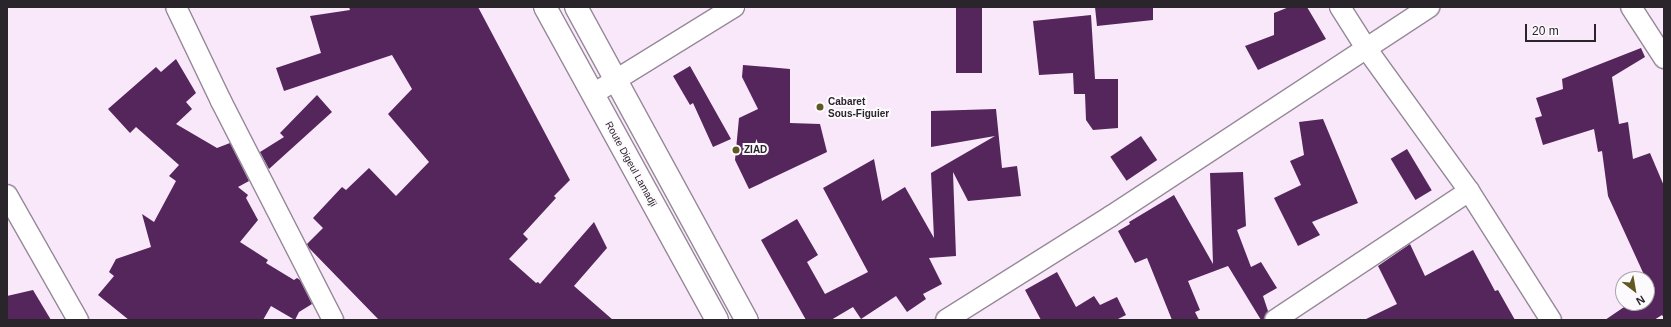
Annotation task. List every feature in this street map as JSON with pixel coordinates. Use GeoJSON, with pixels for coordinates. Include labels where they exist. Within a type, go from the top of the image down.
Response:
{"type":"FeatureCollection","features":[{"type":"Feature","properties":{"kind":"main road","name":"Route Digeul Lamadji"},"geometry":{"type":"LineString","coordinates":[[545,7],[717,320]]}},
{"type":"Feature","properties":{"kind":"main road"},"geometry":{"type":"LineString","coordinates":[[576,7],[747,320]]}},
{"type":"Feature","properties":{"kind":"street"},"geometry":{"type":"LineString","coordinates":[[176,7],[221,101],[333,320]]}},
{"type":"Feature","properties":{"kind":"street"},"geometry":{"type":"LineString","coordinates":[[593,94],[616,78],[734,7]]}},
{"type":"Feature","properties":{"kind":"street"},"geometry":{"type":"LineString","coordinates":[[1340,7],[1366,48],[1469,191],[1551,320]]}},
{"type":"Feature","properties":{"kind":"street"},"geometry":{"type":"LineString","coordinates":[[946,320],[1111,216],[1429,7]]}},
{"type":"Feature","properties":{"kind":"street"},"geometry":{"type":"LineString","coordinates":[[1631,7],[1664,58]]}},
{"type":"Feature","properties":{"kind":"street"},"geometry":{"type":"LineString","coordinates":[[1275,320],[1469,191]]}},
{"type":"Feature","properties":{"kind":"street"},"geometry":{"type":"LineString","coordinates":[[7,195],[78,320]]}},
{"type":"Feature","properties":{"kind":"building"},"geometry":{"type":"Polygon","coordinates":[[[349,7],[478,7],[570,180],[554,196],[556,198],[523,234],[528,239],[509,259],[536,283],[538,282],[540,284],[594,222],[607,248],[574,286],[613,320],[379,320],[309,248],[307,244],[323,228],[313,218],[342,187],[346,190],[369,168],[396,196],[429,162],[388,114],[412,89],[392,55],[284,91],[276,68],[321,53],[310,16],[350,10],[349,7]]]}},
{"type":"Feature","properties":{"kind":"building"},"geometry":{"type":"Polygon","coordinates":[[[956,7],[982,7],[982,73],[956,73],[956,7]]]}},
{"type":"Feature","properties":{"kind":"building"},"geometry":{"type":"Polygon","coordinates":[[[1095,7],[1153,7],[1153,20],[1097,26],[1095,7]]]}},
{"type":"Feature","properties":{"kind":"building"},"geometry":{"type":"Polygon","coordinates":[[[1289,7],[1307,7],[1326,39],[1258,70],[1245,46],[1274,35],[1274,13],[1289,7]]]}},
{"type":"Feature","properties":{"kind":"building"},"geometry":{"type":"Polygon","coordinates":[[[1091,15],[1095,79],[1118,79],[1118,128],[1093,130],[1086,120],[1085,94],[1074,94],[1073,73],[1039,75],[1033,21],[1091,15]]]}},
{"type":"Feature","properties":{"kind":"building"},"geometry":{"type":"Polygon","coordinates":[[[1641,48],[1645,57],[1612,77],[1619,124],[1628,122],[1633,159],[1650,153],[1664,186],[1664,318],[1662,315],[1654,320],[1605,320],[1618,311],[1655,311],[1655,271],[1642,271],[1608,196],[1602,151],[1598,152],[1594,129],[1543,145],[1535,118],[1542,116],[1536,98],[1563,89],[1562,79],[1641,48]]]}},
{"type":"Feature","properties":{"kind":"building"},"geometry":{"type":"Polygon","coordinates":[[[176,59],[196,93],[186,102],[192,109],[176,124],[217,148],[230,143],[249,181],[238,187],[248,195],[246,198],[258,220],[240,242],[268,260],[266,263],[294,280],[297,278],[300,280],[312,304],[299,312],[295,320],[271,306],[263,320],[129,320],[98,295],[114,276],[109,272],[116,259],[151,247],[142,214],[154,222],[176,181],[169,176],[179,165],[136,127],[130,133],[108,109],[156,67],[161,72],[176,59]]]}},
{"type":"Feature","properties":{"kind":"building"},"geometry":{"type":"Polygon","coordinates":[[[743,65],[790,69],[790,123],[820,124],[827,152],[749,189],[735,160],[739,118],[758,109],[742,77],[743,65]]]}},
{"type":"Feature","properties":{"kind":"building"},"geometry":{"type":"Polygon","coordinates":[[[690,66],[731,139],[713,147],[693,103],[690,105],[673,76],[690,66]]]}},
{"type":"Feature","properties":{"kind":"building"},"geometry":{"type":"Polygon","coordinates":[[[317,95],[332,112],[269,169],[260,152],[284,137],[280,133],[317,95]]]}},
{"type":"Feature","properties":{"kind":"building"},"geometry":{"type":"Polygon","coordinates":[[[996,109],[1002,168],[1017,166],[1021,196],[968,201],[953,172],[956,256],[929,258],[942,284],[923,294],[926,299],[907,312],[896,296],[861,319],[853,307],[831,320],[806,320],[761,240],[797,219],[818,255],[807,262],[825,294],[868,272],[823,188],[874,159],[882,201],[905,187],[934,238],[931,173],[995,136],[931,147],[931,111],[996,109]]]}},
{"type":"Feature","properties":{"kind":"building"},"geometry":{"type":"Polygon","coordinates":[[[1323,119],[1358,203],[1312,222],[1320,235],[1298,246],[1274,198],[1301,185],[1290,161],[1304,155],[1299,122],[1323,119]]]}},
{"type":"Feature","properties":{"kind":"building"},"geometry":{"type":"Polygon","coordinates":[[[1141,136],[1157,160],[1127,181],[1110,157],[1141,136]]]}},
{"type":"Feature","properties":{"kind":"building"},"geometry":{"type":"Polygon","coordinates":[[[1407,149],[1432,190],[1415,200],[1391,159],[1407,149]]]}},
{"type":"Feature","properties":{"kind":"building"},"geometry":{"type":"Polygon","coordinates":[[[1243,172],[1246,226],[1237,230],[1251,267],[1261,262],[1277,288],[1263,296],[1268,311],[1264,320],[1261,320],[1228,266],[1188,281],[1200,310],[1195,312],[1199,320],[1172,320],[1147,258],[1135,263],[1118,231],[1130,224],[1129,222],[1174,195],[1213,264],[1210,173],[1243,172]]]}},
{"type":"Feature","properties":{"kind":"building"},"geometry":{"type":"Polygon","coordinates":[[[1410,244],[1425,276],[1473,250],[1495,291],[1498,290],[1515,320],[1364,320],[1397,304],[1378,266],[1410,244]]]}},
{"type":"Feature","properties":{"kind":"building"},"geometry":{"type":"Polygon","coordinates":[[[1057,272],[1076,307],[1094,296],[1100,305],[1117,297],[1126,315],[1116,320],[1041,320],[1025,290],[1057,272]]]}},
{"type":"Feature","properties":{"kind":"building"},"geometry":{"type":"Polygon","coordinates":[[[33,290],[51,320],[7,320],[7,296],[33,290]]]}},
{"type":"Feature","properties":{"kind":"place","name":"Cabaret Sous-Figuier"},"geometry":{"type":"Point","coordinates":[820,107]}},
{"type":"Feature","properties":{"kind":"place","name":"ZIAD"},"geometry":{"type":"Point","coordinates":[736,150]}}]}
